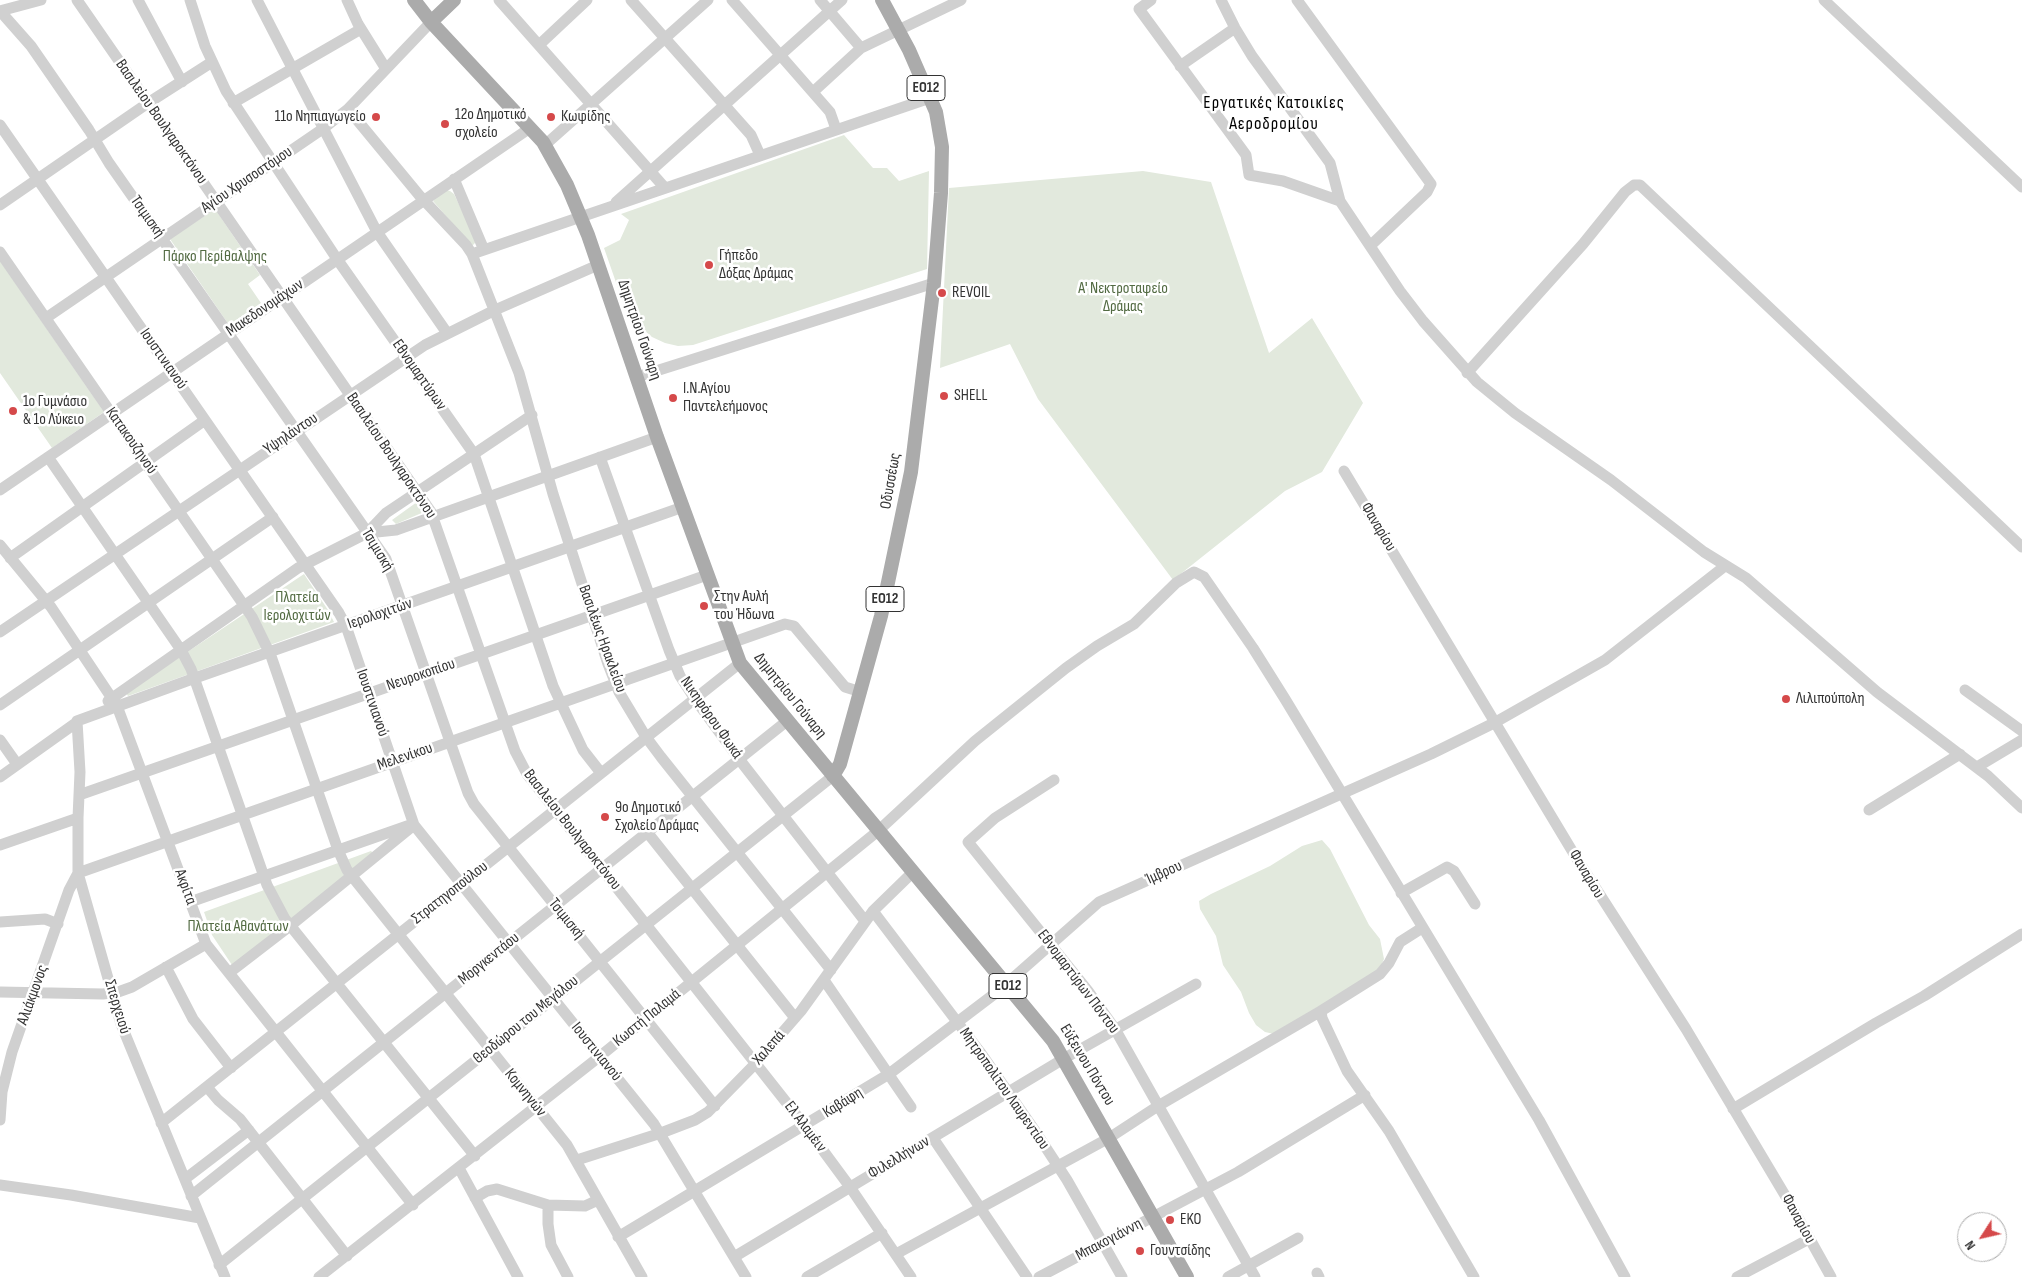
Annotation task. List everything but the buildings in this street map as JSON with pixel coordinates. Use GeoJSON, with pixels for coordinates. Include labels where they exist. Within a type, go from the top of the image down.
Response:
{"type":"FeatureCollection","features":[{"type":"Feature","properties":{"kind":"main road","name":"Δημητρίου Γούναρη"},"geometry":{"type":"LineString","coordinates":[[414,0],[431,22],[545,145],[567,185],[581,217],[657,437],[740,663],[833,776]]}},
{"type":"Feature","properties":{"kind":"main road"},"geometry":{"type":"LineString","coordinates":[[431,22],[454,0]]}},
{"type":"Feature","properties":{"kind":"main road","name":"ΕΟ12"},"geometry":{"type":"LineString","coordinates":[[882,0],[899,30],[930,98]]}},
{"type":"Feature","properties":{"kind":"main road","name":"Οδυσσέως"},"geometry":{"type":"LineString","coordinates":[[833,776],[840,764],[861,692],[891,574],[911,472],[934,283],[941,184],[942,147],[940,130],[930,98]]}},
{"type":"Feature","properties":{"kind":"main road","name":"Εύξεινου Πόντου"},"geometry":{"type":"LineString","coordinates":[[833,776],[1049,1034],[1065,1058],[1187,1277]]}},
{"type":"Feature","properties":{"kind":"street"},"geometry":{"type":"LineString","coordinates":[[0,11],[42,0]]}},
{"type":"Feature","properties":{"kind":"street","name":"Βασιλείου Βουλγαροκτόνου"},"geometry":{"type":"LineString","coordinates":[[77,0],[418,492],[433,517],[522,766],[691,982]]}},
{"type":"Feature","properties":{"kind":"street"},"geometry":{"type":"LineString","coordinates":[[138,0],[182,82]]}},
{"type":"Feature","properties":{"kind":"street","name":"Εθνομαρτύρων"},"geometry":{"type":"LineString","coordinates":[[190,0],[212,62],[233,103],[337,259],[474,454],[561,702],[583,750],[601,773]]}},
{"type":"Feature","properties":{"kind":"street"},"geometry":{"type":"LineString","coordinates":[[257,0],[377,232],[447,333]]}},
{"type":"Feature","properties":{"kind":"street"},"geometry":{"type":"LineString","coordinates":[[347,0],[361,29],[386,69]]}},
{"type":"Feature","properties":{"kind":"street"},"geometry":{"type":"LineString","coordinates":[[499,0],[665,188]]}},
{"type":"Feature","properties":{"kind":"street"},"geometry":{"type":"LineString","coordinates":[[539,45],[587,0]]}},
{"type":"Feature","properties":{"kind":"street"},"geometry":{"type":"LineString","coordinates":[[631,0],[751,135],[760,155]]}},
{"type":"Feature","properties":{"kind":"street"},"geometry":{"type":"LineString","coordinates":[[545,145],[708,0]]}},
{"type":"Feature","properties":{"kind":"street"},"geometry":{"type":"LineString","coordinates":[[732,0],[832,115],[836,129]]}},
{"type":"Feature","properties":{"kind":"street"},"geometry":{"type":"LineString","coordinates":[[820,0],[862,48]]}},
{"type":"Feature","properties":{"kind":"street"},"geometry":{"type":"LineString","coordinates":[[612,206],[842,0]]}},
{"type":"Feature","properties":{"kind":"street"},"geometry":{"type":"LineString","coordinates":[[813,92],[862,48],[961,0]]}},
{"type":"Feature","properties":{"kind":"street"},"geometry":{"type":"LineString","coordinates":[[1151,0],[1139,9],[1246,155],[1249,175],[1283,181],[1340,201]]}},
{"type":"Feature","properties":{"kind":"street"},"geometry":{"type":"LineString","coordinates":[[1221,0],[1252,56],[1330,163],[1340,201],[1406,298],[1467,373],[1515,414],[1603,474],[1692,543],[1746,578],[1877,692],[1977,767],[2022,808]]}},
{"type":"Feature","properties":{"kind":"street"},"geometry":{"type":"LineString","coordinates":[[1297,0],[1431,184],[1427,192],[1370,246]]}},
{"type":"Feature","properties":{"kind":"street"},"geometry":{"type":"LineString","coordinates":[[1824,0],[2022,187]]}},
{"type":"Feature","properties":{"kind":"street","name":"Τσιμισκή"},"geometry":{"type":"LineString","coordinates":[[0,11],[32,46],[96,139],[109,163],[388,562],[470,798],[715,1106]]}},
{"type":"Feature","properties":{"kind":"street","name":"Αγίου Χρυσοστόμου"},"geometry":{"type":"LineString","coordinates":[[46,318],[324,128],[348,109],[431,22]]}},
{"type":"Feature","properties":{"kind":"street"},"geometry":{"type":"LineString","coordinates":[[1180,66],[1235,28]]}},
{"type":"Feature","properties":{"kind":"street"},"geometry":{"type":"LineString","coordinates":[[233,103],[361,29]]}},
{"type":"Feature","properties":{"kind":"street"},"geometry":{"type":"LineString","coordinates":[[0,205],[148,103],[212,62]]}},
{"type":"Feature","properties":{"kind":"street"},"geometry":{"type":"LineString","coordinates":[[472,254],[930,98]]}},
{"type":"Feature","properties":{"kind":"street","name":"Βασιλέως Ηρακλείου"},"geometry":{"type":"LineString","coordinates":[[348,109],[472,254],[519,373],[548,476],[615,683],[646,737],[831,970]]}},
{"type":"Feature","properties":{"kind":"street","name":"Ιουστινιανού"},"geometry":{"type":"LineString","coordinates":[[0,125],[240,469],[346,626],[414,825],[660,1133],[746,1277]]}},
{"type":"Feature","properties":{"kind":"street","name":"Μακεδονομάχων"},"geometry":{"type":"LineString","coordinates":[[0,490],[530,128]]}},
{"type":"Feature","properties":{"kind":"street"},"geometry":{"type":"LineString","coordinates":[[454,179],[484,250]]}},
{"type":"Feature","properties":{"kind":"street"},"geometry":{"type":"LineString","coordinates":[[1467,373],[1583,244],[1626,192],[1634,185],[1640,185],[2022,547]]}},
{"type":"Feature","properties":{"kind":"street","name":"Κατακουζηνού"},"geometry":{"type":"LineString","coordinates":[[0,252],[245,605],[270,652],[293,720]]}},
{"type":"Feature","properties":{"kind":"street","name":"Υψηλάντου"},"geometry":{"type":"LineString","coordinates":[[0,632],[406,357],[447,333],[495,310],[598,265]]}},
{"type":"Feature","properties":{"kind":"street"},"geometry":{"type":"LineString","coordinates":[[637,377],[934,283]]}},
{"type":"Feature","properties":{"kind":"street"},"geometry":{"type":"LineString","coordinates":[[367,533],[383,515],[532,415]]}},
{"type":"Feature","properties":{"kind":"street"},"geometry":{"type":"LineString","coordinates":[[3,551],[83,506],[205,420]]}},
{"type":"Feature","properties":{"kind":"street"},"geometry":{"type":"LineString","coordinates":[[367,533],[396,530],[657,437]]}},
{"type":"Feature","properties":{"kind":"street"},"geometry":{"type":"LineString","coordinates":[[48,457],[181,650],[195,678],[263,876],[272,897],[290,926],[474,1156]]}},
{"type":"Feature","properties":{"kind":"street","name":"Νικηφόρου Φωκά"},"geometry":{"type":"LineString","coordinates":[[600,457],[674,662],[694,699],[739,760],[865,921]]}},
{"type":"Feature","properties":{"kind":"street","name":"Φαναρίου"},"geometry":{"type":"LineString","coordinates":[[1344,470],[1594,887],[1682,1023],[1792,1207],[1831,1277]]}},
{"type":"Feature","properties":{"kind":"street","name":"Ιερολοχιτών"},"geometry":{"type":"LineString","coordinates":[[0,776],[77,721],[115,702],[195,678],[683,507]]}},
{"type":"Feature","properties":{"kind":"street"},"geometry":{"type":"LineString","coordinates":[[0,705],[273,517]]}},
{"type":"Feature","properties":{"kind":"street","name":"Ιερολοχιτών"},"geometry":{"type":"LineString","coordinates":[[115,702],[181,650],[305,564],[367,533]]}},
{"type":"Feature","properties":{"kind":"street","name":"Ακρίτα"},"geometry":{"type":"LineString","coordinates":[[3,551],[46,601],[115,702],[144,772],[206,944],[413,1205]]}},
{"type":"Feature","properties":{"kind":"street","name":"Ίμβρου"},"geometry":{"type":"LineString","coordinates":[[1007,984],[1103,900],[1431,754],[1494,723],[1605,660],[1725,566]]}},
{"type":"Feature","properties":{"kind":"street","name":"Κωστή Παλαμά"},"geometry":{"type":"LineString","coordinates":[[319,1277],[600,1057],[878,831],[975,741],[1066,668],[1097,646],[1132,626],[1176,583],[1194,572],[1204,577],[1253,648],[1341,793]]}},
{"type":"Feature","properties":{"kind":"street","name":"Νευροκοπίου"},"geometry":{"type":"LineString","coordinates":[[79,795],[707,575]]}},
{"type":"Feature","properties":{"kind":"street","name":"Μελενίκου"},"geometry":{"type":"LineString","coordinates":[[78,873],[784,624],[790,624],[796,628],[843,685],[849,690],[861,692]]}},
{"type":"Feature","properties":{"kind":"street","name":"Στρατηγοπούλου"},"geometry":{"type":"LineString","coordinates":[[161,1123],[740,663]]}},
{"type":"Feature","properties":{"kind":"street"},"geometry":{"type":"LineString","coordinates":[[1965,690],[2022,731]]}},
{"type":"Feature","properties":{"kind":"street","name":"Κομνηνών"},"geometry":{"type":"LineString","coordinates":[[293,720],[338,850],[351,876],[577,1160],[618,1237],[642,1277]]}},
{"type":"Feature","properties":{"kind":"street","name":"Σπερχειού"},"geometry":{"type":"LineString","coordinates":[[77,721],[79,795],[78,873],[120,1024],[219,1265],[226,1277]]}},
{"type":"Feature","properties":{"kind":"street","name":"Μοργκεντάου"},"geometry":{"type":"LineString","coordinates":[[191,1196],[787,721]]}},
{"type":"Feature","properties":{"kind":"street"},"geometry":{"type":"LineString","coordinates":[[0,740],[17,764]]}},
{"type":"Feature","properties":{"kind":"street"},"geometry":{"type":"LineString","coordinates":[[1977,767],[2022,740]]}},
{"type":"Feature","properties":{"kind":"street"},"geometry":{"type":"LineString","coordinates":[[1869,810],[1960,754]]}},
{"type":"Feature","properties":{"kind":"street","name":"Θεοδώρου του Μεγάλου"},"geometry":{"type":"LineString","coordinates":[[219,1265],[833,776]]}},
{"type":"Feature","properties":{"kind":"street","name":"Εθνομαρτύρων Πόντου"},"geometry":{"type":"LineString","coordinates":[[1054,780],[995,818],[968,842],[1093,998],[1115,1029],[1255,1277]]}},
{"type":"Feature","properties":{"kind":"street"},"geometry":{"type":"LineString","coordinates":[[1341,793],[1539,1120],[1625,1277]]}},
{"type":"Feature","properties":{"kind":"street"},"geometry":{"type":"LineString","coordinates":[[0,845],[78,818]]}},
{"type":"Feature","properties":{"kind":"street"},"geometry":{"type":"LineString","coordinates":[[190,902],[414,825]]}},
{"type":"Feature","properties":{"kind":"street"},"geometry":{"type":"LineString","coordinates":[[229,973],[414,825]]}},
{"type":"Feature","properties":{"kind":"street"},"geometry":{"type":"LineString","coordinates":[[648,832],[795,1018]]}},
{"type":"Feature","properties":{"kind":"street"},"geometry":{"type":"LineString","coordinates":[[1401,893],[1447,867],[1454,871],[1475,904]]}},
{"type":"Feature","properties":{"kind":"street","name":"Χαλεπά"},"geometry":{"type":"LineString","coordinates":[[577,1160],[695,1120],[715,1106],[795,1018],[873,911],[913,872]]}},
{"type":"Feature","properties":{"kind":"street","name":"Αλιάκμονος"},"geometry":{"type":"LineString","coordinates":[[0,1120],[3,1071],[34,992],[72,884],[78,873]]}},
{"type":"Feature","properties":{"kind":"street","name":"Μητροπολίτου Λαυρεντίου"},"geometry":{"type":"LineString","coordinates":[[873,911],[958,1022],[1008,1092],[1058,1166],[1122,1277]]}},
{"type":"Feature","properties":{"kind":"street"},"geometry":{"type":"LineString","coordinates":[[0,922],[45,919],[58,924]]}},
{"type":"Feature","properties":{"kind":"street"},"geometry":{"type":"LineString","coordinates":[[896,1254],[1109,1138],[1158,1106],[1321,1011],[1380,974],[1389,963],[1400,942],[1422,928]]}},
{"type":"Feature","properties":{"kind":"street"},"geometry":{"type":"LineString","coordinates":[[1733,1108],[1919,999],[2022,934]]}},
{"type":"Feature","properties":{"kind":"street"},"geometry":{"type":"LineString","coordinates":[[0,992],[112,993],[132,987],[206,944]]}},
{"type":"Feature","properties":{"kind":"street"},"geometry":{"type":"LineString","coordinates":[[166,967],[193,1019],[231,1068]]}},
{"type":"Feature","properties":{"kind":"street"},"geometry":{"type":"LineString","coordinates":[[824,980],[911,1107]]}},
{"type":"Feature","properties":{"kind":"street","name":"Ελ Αλαμέιν"},"geometry":{"type":"LineString","coordinates":[[691,982],[805,1126],[850,1187],[911,1277]]}},
{"type":"Feature","properties":{"kind":"street","name":"Καβάφη"},"geometry":{"type":"LineString","coordinates":[[618,1237],[805,1126],[888,1074],[1007,984]]}},
{"type":"Feature","properties":{"kind":"street","name":"Φιλελλήνων"},"geometry":{"type":"LineString","coordinates":[[734,1257],[1065,1058],[1196,984]]}},
{"type":"Feature","properties":{"kind":"street"},"geometry":{"type":"LineString","coordinates":[[1321,1011],[1322,1018],[1344,1064],[1402,1153],[1474,1277]]}},
{"type":"Feature","properties":{"kind":"street"},"geometry":{"type":"LineString","coordinates":[[207,1087],[249,1130],[348,1256]]}},
{"type":"Feature","properties":{"kind":"street","name":"Μπακογιάννη"},"geometry":{"type":"LineString","coordinates":[[1039,1277],[1055,1273],[1103,1243],[1248,1165],[1365,1095]]}},
{"type":"Feature","properties":{"kind":"street"},"geometry":{"type":"LineString","coordinates":[[185,1180],[249,1130]]}},
{"type":"Feature","properties":{"kind":"street"},"geometry":{"type":"LineString","coordinates":[[933,1138],[1027,1277]]}},
{"type":"Feature","properties":{"kind":"street"},"geometry":{"type":"LineString","coordinates":[[459,1168],[518,1277]]}},
{"type":"Feature","properties":{"kind":"street"},"geometry":{"type":"LineString","coordinates":[[0,1185],[71,1195],[200,1218]]}},
{"type":"Feature","properties":{"kind":"street"},"geometry":{"type":"LineString","coordinates":[[475,1198],[487,1191],[500,1190],[548,1205],[585,1206],[598,1200]]}},
{"type":"Feature","properties":{"kind":"street"},"geometry":{"type":"LineString","coordinates":[[548,1205],[551,1242],[568,1277]]}},
{"type":"Feature","properties":{"kind":"street"},"geometry":{"type":"LineString","coordinates":[[807,1277],[882,1234]]}},
{"type":"Feature","properties":{"kind":"street"},"geometry":{"type":"LineString","coordinates":[[1228,1277],[1298,1238]]}},
{"type":"Feature","properties":{"kind":"street"},"geometry":{"type":"LineString","coordinates":[[1736,1277],[1809,1239]]}},
{"type":"Feature","properties":{"kind":"green space","name":"Γήπεδο Δόξας Δράμας"},"geometry":{"type":"Polygon","coordinates":[[[844,135],[873,168],[887,168],[899,181],[929,171],[927,269],[693,345],[678,346],[665,343],[652,337],[632,320],[627,314],[604,248],[620,240],[629,220],[621,214],[844,135]]]}},
{"type":"Feature","properties":{"kind":"green space","name":"Α' Νεκτροταφείο Δράμας"},"geometry":{"type":"Polygon","coordinates":[[[1143,171],[1211,182],[1269,353],[1312,318],[1363,403],[1322,472],[1285,491],[1173,580],[1038,399],[1010,344],[940,368],[949,188],[1143,171]]]}},
{"type":"Feature","properties":{"kind":"green space"},"geometry":{"type":"Polygon","coordinates":[[[446,190],[454,194],[475,238],[476,242],[472,246],[433,201],[446,190]]]}},
{"type":"Feature","properties":{"kind":"green space","name":"Πάρκο Περίθαλψης"},"geometry":{"type":"Polygon","coordinates":[[[215,209],[260,275],[248,284],[261,303],[229,325],[170,239],[215,209]]]}},
{"type":"Feature","properties":{"kind":"green space"},"geometry":{"type":"Polygon","coordinates":[[[0,261],[104,412],[52,448],[0,373],[0,261]]]}},
{"type":"Feature","properties":{"kind":"green space"},"geometry":{"type":"Polygon","coordinates":[[[417,502],[424,512],[396,524],[392,520],[417,502]]]}},
{"type":"Feature","properties":{"kind":"green space","name":"Πλατεία Ιερολοχιτών"},"geometry":{"type":"Polygon","coordinates":[[[304,574],[334,622],[128,696],[126,693],[304,574]]]}},
{"type":"Feature","properties":{"kind":"green space"},"geometry":{"type":"Polygon","coordinates":[[[1322,840],[1330,849],[1369,925],[1380,939],[1384,959],[1379,970],[1274,1034],[1265,1032],[1256,1025],[1241,992],[1223,965],[1216,936],[1200,909],[1199,901],[1270,866],[1302,846],[1322,840]]]}},
{"type":"Feature","properties":{"kind":"green space","name":"Πλατεία Αθανάτων"},"geometry":{"type":"Polygon","coordinates":[[[371,851],[374,854],[232,965],[212,935],[204,912],[371,851]]]}},
{"type":"Feature","properties":{"kind":"place","name":"11ο Νηπιαγωγείο"},"geometry":{"type":"Point","coordinates":[376,117]}},
{"type":"Feature","properties":{"kind":"place","name":"Κωφίδης"},"geometry":{"type":"Point","coordinates":[551,117]}},
{"type":"Feature","properties":{"kind":"place","name":"12ο Δημοτικό σχολείο"},"geometry":{"type":"Point","coordinates":[445,124]}},
{"type":"Feature","properties":{"kind":"place","name":"Γήπεδο Δόξας Δράμας"},"geometry":{"type":"Point","coordinates":[709,265]}},
{"type":"Feature","properties":{"kind":"place","name":"REVOIL"},"geometry":{"type":"Point","coordinates":[942,293]}},
{"type":"Feature","properties":{"kind":"place","name":"SHELL"},"geometry":{"type":"Point","coordinates":[944,396]}},
{"type":"Feature","properties":{"kind":"place","name":"Ι.Ν.Αγίου Παντελεήμονος"},"geometry":{"type":"Point","coordinates":[673,398]}},
{"type":"Feature","properties":{"kind":"place","name":"1o Γυμνάσιο & 1ο Λύκειο"},"geometry":{"type":"Point","coordinates":[13,411]}},
{"type":"Feature","properties":{"kind":"place","name":"Στην Αυλή του Ήδωνα"},"geometry":{"type":"Point","coordinates":[704,606]}},
{"type":"Feature","properties":{"kind":"place","name":"Λιλιπούπολη"},"geometry":{"type":"Point","coordinates":[1786,699]}},
{"type":"Feature","properties":{"kind":"place","name":"9ο Δημοτικό Σχολείο Δράμας"},"geometry":{"type":"Point","coordinates":[605,817]}},
{"type":"Feature","properties":{"kind":"place","name":"EKO"},"geometry":{"type":"Point","coordinates":[1170,1220]}},
{"type":"Feature","properties":{"kind":"place","name":"Γουντσίδης"},"geometry":{"type":"Point","coordinates":[1140,1251]}},
{"type":"Feature","properties":{"kind":"district","name":"Εργατικές Κατοικίες Αεροδρομίου"},"geometry":{"type":"Point","coordinates":[1274,113]}}]}
